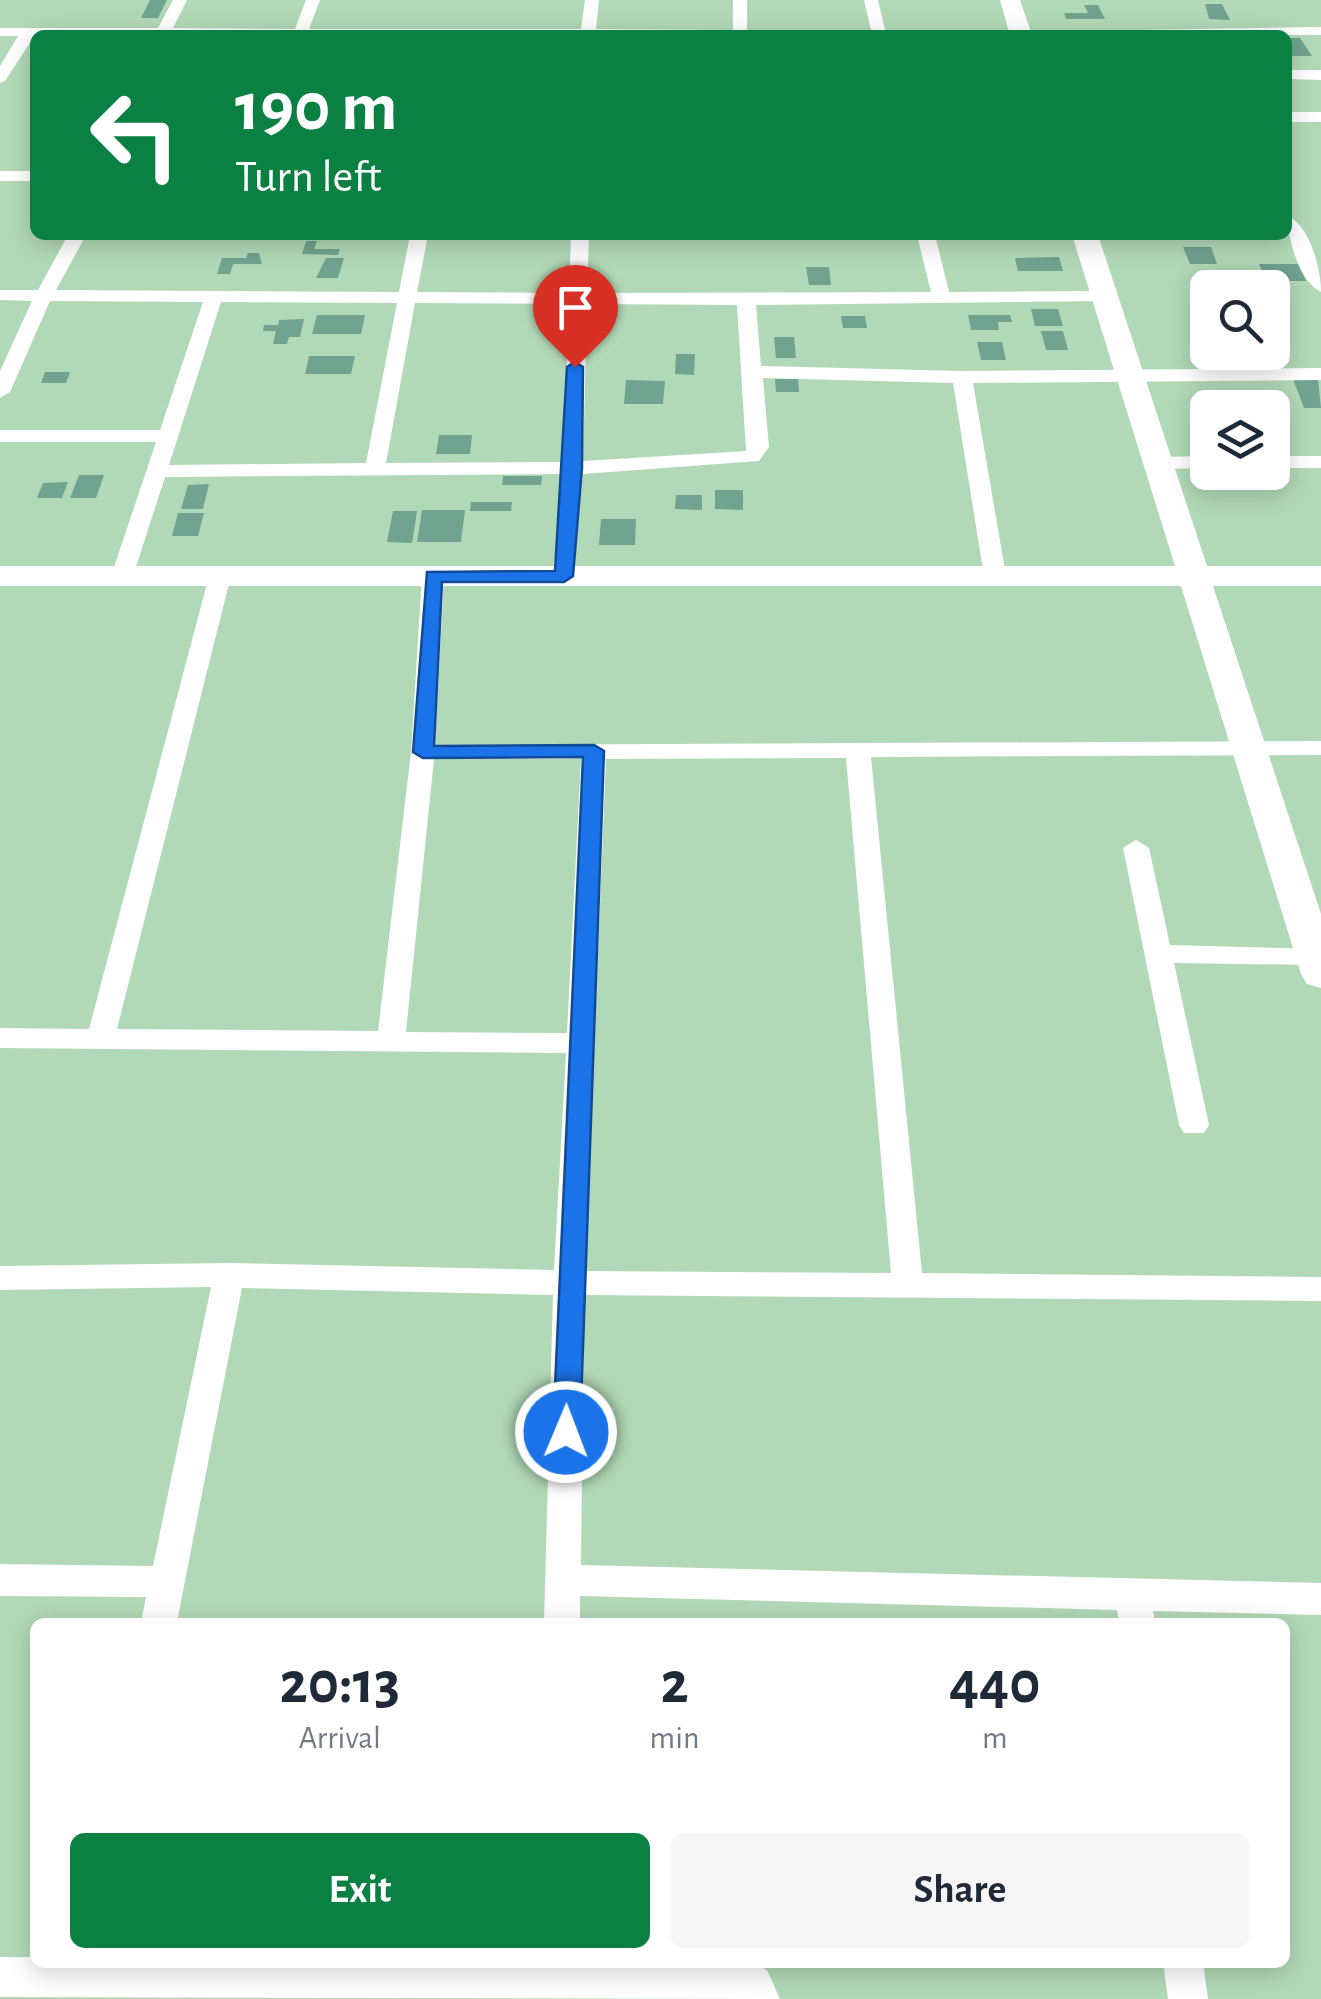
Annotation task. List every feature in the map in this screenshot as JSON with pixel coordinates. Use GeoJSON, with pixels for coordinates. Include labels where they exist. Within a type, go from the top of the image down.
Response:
{"type":"FeatureCollection","features":[{"type":"Feature","properties":{"kind":"street"},"geometry":{"type":"LineString","coordinates":[[165,30],[180,0]]}},
{"type":"Feature","properties":{"kind":"street"},"geometry":{"type":"LineString","coordinates":[[302,30],[313,0]]}},
{"type":"Feature","properties":{"kind":"street"},"geometry":{"type":"LineString","coordinates":[[588,30],[592,0]]}},
{"type":"Feature","properties":{"kind":"street"},"geometry":{"type":"LineString","coordinates":[[740,0],[740,30]]}},
{"type":"Feature","properties":{"kind":"street"},"geometry":{"type":"LineString","coordinates":[[871,0],[878,30]]}},
{"type":"Feature","properties":{"kind":"street"},"geometry":{"type":"LineString","coordinates":[[1010,0],[1019,30]]}},
{"type":"Feature","properties":{"kind":"street"},"geometry":{"type":"LineString","coordinates":[[1292,31],[1321,31]]}},
{"type":"Feature","properties":{"kind":"street"},"geometry":{"type":"LineString","coordinates":[[0,32],[28,32]]}},
{"type":"Feature","properties":{"kind":"street"},"geometry":{"type":"LineString","coordinates":[[0,78],[28,32]]}},
{"type":"Feature","properties":{"kind":"street"},"geometry":{"type":"LineString","coordinates":[[1292,74],[1321,74]]}},
{"type":"Feature","properties":{"kind":"street"},"geometry":{"type":"LineString","coordinates":[[1292,118],[1321,118]]}},
{"type":"Feature","properties":{"kind":"street"},"geometry":{"type":"LineString","coordinates":[[0,176],[30,176]]}},
{"type":"Feature","properties":{"kind":"street"},"geometry":{"type":"LineString","coordinates":[[1292,229],[1321,287]]}},
{"type":"Feature","properties":{"kind":"street"},"geometry":{"type":"LineString","coordinates":[[2,385],[75,240]]}},
{"type":"Feature","properties":{"kind":"street"},"geometry":{"type":"LineString","coordinates":[[375,468],[419,240]]}},
{"type":"Feature","properties":{"kind":"street"},"geometry":{"type":"LineString","coordinates":[[564,576],[573,468],[580,240]]}},
{"type":"Feature","properties":{"kind":"street"},"geometry":{"type":"LineString","coordinates":[[927,240],[941,296]]}},
{"type":"Feature","properties":{"kind":"street"},"geometry":{"type":"LineString","coordinates":[[1087,240],[1249,747],[1312,916],[1318,965],[1160,954]]}},
{"type":"Feature","properties":{"kind":"street"},"geometry":{"type":"LineString","coordinates":[[0,295],[576,300],[1104,296]]}},
{"type":"Feature","properties":{"kind":"street"},"geometry":{"type":"LineString","coordinates":[[122,576],[214,297]]}},
{"type":"Feature","properties":{"kind":"street"},"geometry":{"type":"LineString","coordinates":[[158,471],[573,468],[752,457],[760,447],[746,300]]}},
{"type":"Feature","properties":{"kind":"street"},"geometry":{"type":"LineString","coordinates":[[755,372],[962,377],[1321,374]]}},
{"type":"Feature","properties":{"kind":"street"},"geometry":{"type":"LineString","coordinates":[[962,377],[995,576]]}},
{"type":"Feature","properties":{"kind":"street"},"geometry":{"type":"LineString","coordinates":[[0,436],[167,436]]}},
{"type":"Feature","properties":{"kind":"street"},"geometry":{"type":"LineString","coordinates":[[1158,462],[1190,462]]}},
{"type":"Feature","properties":{"kind":"street"},"geometry":{"type":"LineString","coordinates":[[1290,462],[1321,462]]}},
{"type":"Feature","properties":{"kind":"street"},"geometry":{"type":"LineString","coordinates":[[0,576],[1321,576]]}},
{"type":"Feature","properties":{"kind":"street"},"geometry":{"type":"LineString","coordinates":[[101,1038],[220,576]]}},
{"type":"Feature","properties":{"kind":"street"},"geometry":{"type":"LineString","coordinates":[[390,1041],[423,752],[433,576]]}},
{"type":"Feature","properties":{"kind":"street"},"geometry":{"type":"LineString","coordinates":[[423,752],[1321,748]]}},
{"type":"Feature","properties":{"kind":"street"},"geometry":{"type":"LineString","coordinates":[[562,1618],[570,1283],[594,751]]}},
{"type":"Feature","properties":{"kind":"street"},"geometry":{"type":"LineString","coordinates":[[858,752],[906,1284]]}},
{"type":"Feature","properties":{"kind":"street"},"geometry":{"type":"LineString","coordinates":[[1136,848],[1194,1125]]}},
{"type":"Feature","properties":{"kind":"street"},"geometry":{"type":"LineString","coordinates":[[0,1038],[581,1042]]}},
{"type":"Feature","properties":{"kind":"street"},"geometry":{"type":"LineString","coordinates":[[0,1278],[229,1275],[570,1283],[1321,1289]]}},
{"type":"Feature","properties":{"kind":"street"},"geometry":{"type":"LineString","coordinates":[[159,1618],[229,1275]]}},
{"type":"Feature","properties":{"kind":"street"},"geometry":{"type":"LineString","coordinates":[[0,1580],[164,1582]]}},
{"type":"Feature","properties":{"kind":"street"},"geometry":{"type":"LineString","coordinates":[[563,1580],[1135,1609],[1321,1599]]}},
{"type":"Feature","properties":{"kind":"street"},"geometry":{"type":"LineString","coordinates":[[1185,1968],[1188,1999]]}},
{"type":"Feature","properties":{"kind":"street"},"geometry":{"type":"LineString","coordinates":[[0,1977],[442,1989],[551,1972],[736,1977],[753,1984],[760,1999]]}},
{"type":"Feature","properties":{"kind":"building"},"geometry":{"type":"Polygon","coordinates":[[[150,0],[167,0],[158,18],[141,18],[150,0]]]}},
{"type":"Feature","properties":{"kind":"building"},"geometry":{"type":"Polygon","coordinates":[[[1205,4],[1222,4],[1230,20],[1209,19],[1205,4]]]}},
{"type":"Feature","properties":{"kind":"building"},"geometry":{"type":"Polygon","coordinates":[[[1084,5],[1098,5],[1105,19],[1066,19],[1064,13],[1088,13],[1084,5]]]}},
{"type":"Feature","properties":{"kind":"building"},"geometry":{"type":"Polygon","coordinates":[[[1292,38],[1300,38],[1312,56],[1292,56],[1292,38]]]}},
{"type":"Feature","properties":{"kind":"building"},"geometry":{"type":"Polygon","coordinates":[[[306,241],[317,241],[314,249],[340,249],[338,255],[302,254],[306,241]]]}},
{"type":"Feature","properties":{"kind":"building"},"geometry":{"type":"Polygon","coordinates":[[[1183,247],[1211,247],[1217,264],[1190,264],[1183,247]]]}},
{"type":"Feature","properties":{"kind":"building"},"geometry":{"type":"Polygon","coordinates":[[[248,253],[259,253],[262,264],[233,264],[230,274],[217,274],[222,258],[246,258],[248,253]]]}},
{"type":"Feature","properties":{"kind":"building"},"geometry":{"type":"Polygon","coordinates":[[[1059,257],[1063,271],[1018,271],[1015,258],[1059,257]]]}},
{"type":"Feature","properties":{"kind":"building"},"geometry":{"type":"Polygon","coordinates":[[[326,258],[344,258],[338,278],[316,278],[326,258]]]}},
{"type":"Feature","properties":{"kind":"building"},"geometry":{"type":"Polygon","coordinates":[[[1259,264],[1298,264],[1306,281],[1290,281],[1290,270],[1261,270],[1259,264]]]}},
{"type":"Feature","properties":{"kind":"building"},"geometry":{"type":"Polygon","coordinates":[[[806,267],[829,267],[831,285],[809,285],[806,267]]]}},
{"type":"Feature","properties":{"kind":"building"},"geometry":{"type":"Polygon","coordinates":[[[1031,309],[1058,309],[1063,326],[1035,326],[1031,309]]]}},
{"type":"Feature","properties":{"kind":"building"},"geometry":{"type":"Polygon","coordinates":[[[317,315],[365,315],[361,334],[312,334],[317,315]]]}},
{"type":"Feature","properties":{"kind":"building"},"geometry":{"type":"Polygon","coordinates":[[[968,315],[1010,315],[1012,322],[998,322],[999,330],[971,330],[968,315]]]}},
{"type":"Feature","properties":{"kind":"building"},"geometry":{"type":"Polygon","coordinates":[[[841,316],[865,316],[867,328],[843,328],[841,316]]]}},
{"type":"Feature","properties":{"kind":"building"},"geometry":{"type":"Polygon","coordinates":[[[304,319],[300,337],[289,337],[287,344],[273,344],[276,331],[263,331],[264,325],[278,325],[279,320],[304,319]]]}},
{"type":"Feature","properties":{"kind":"building"},"geometry":{"type":"Polygon","coordinates":[[[1041,331],[1063,331],[1068,350],[1046,350],[1041,331]]]}},
{"type":"Feature","properties":{"kind":"building"},"geometry":{"type":"Polygon","coordinates":[[[774,337],[794,337],[796,358],[776,358],[774,337]]]}},
{"type":"Feature","properties":{"kind":"building"},"geometry":{"type":"Polygon","coordinates":[[[977,342],[1002,342],[1006,360],[981,360],[977,342]]]}},
{"type":"Feature","properties":{"kind":"building"},"geometry":{"type":"Polygon","coordinates":[[[676,354],[695,354],[694,375],[675,374],[676,354]]]}},
{"type":"Feature","properties":{"kind":"building"},"geometry":{"type":"Polygon","coordinates":[[[309,356],[355,356],[351,374],[305,374],[309,356]]]}},
{"type":"Feature","properties":{"kind":"building"},"geometry":{"type":"Polygon","coordinates":[[[45,372],[70,372],[66,383],[41,383],[45,372]]]}},
{"type":"Feature","properties":{"kind":"building"},"geometry":{"type":"Polygon","coordinates":[[[775,379],[798,379],[799,392],[776,392],[775,379]]]}},
{"type":"Feature","properties":{"kind":"building"},"geometry":{"type":"Polygon","coordinates":[[[1293,379],[1318,379],[1321,408],[1304,408],[1293,379]]]}},
{"type":"Feature","properties":{"kind":"building"},"geometry":{"type":"Polygon","coordinates":[[[626,380],[665,381],[663,404],[624,404],[626,380]]]}},
{"type":"Feature","properties":{"kind":"building"},"geometry":{"type":"Polygon","coordinates":[[[439,435],[472,435],[470,454],[436,454],[439,435]]]}},
{"type":"Feature","properties":{"kind":"building"},"geometry":{"type":"Polygon","coordinates":[[[79,475],[104,475],[96,498],[70,498],[79,475]]]}},
{"type":"Feature","properties":{"kind":"building"},"geometry":{"type":"Polygon","coordinates":[[[503,476],[542,476],[541,485],[502,485],[503,476]]]}},
{"type":"Feature","properties":{"kind":"building"},"geometry":{"type":"Polygon","coordinates":[[[68,482],[62,498],[37,498],[43,483],[68,482]]]}},
{"type":"Feature","properties":{"kind":"building"},"geometry":{"type":"Polygon","coordinates":[[[209,484],[203,509],[181,509],[188,485],[209,484]]]}},
{"type":"Feature","properties":{"kind":"building"},"geometry":{"type":"Polygon","coordinates":[[[715,490],[743,490],[743,510],[715,509],[715,490]]]}},
{"type":"Feature","properties":{"kind":"building"},"geometry":{"type":"Polygon","coordinates":[[[676,495],[702,495],[702,510],[675,509],[676,495]]]}},
{"type":"Feature","properties":{"kind":"building"},"geometry":{"type":"Polygon","coordinates":[[[471,502],[512,502],[511,511],[470,511],[471,502]]]}},
{"type":"Feature","properties":{"kind":"building"},"geometry":{"type":"Polygon","coordinates":[[[422,510],[465,510],[461,542],[417,542],[422,510]]]}},
{"type":"Feature","properties":{"kind":"building"},"geometry":{"type":"Polygon","coordinates":[[[393,511],[417,511],[412,543],[387,542],[393,511]]]}},
{"type":"Feature","properties":{"kind":"building"},"geometry":{"type":"Polygon","coordinates":[[[178,513],[204,513],[198,536],[172,536],[178,513]]]}},
{"type":"Feature","properties":{"kind":"building"},"geometry":{"type":"Polygon","coordinates":[[[601,519],[636,519],[635,545],[599,545],[601,519]]]}},
{"type":"Feature","properties":{"kind":"route"},"geometry":{"type":"LineString","coordinates":[[566,1432],[594,751],[423,752],[433,576],[564,576],[573,468],[575,367]]}}]}
